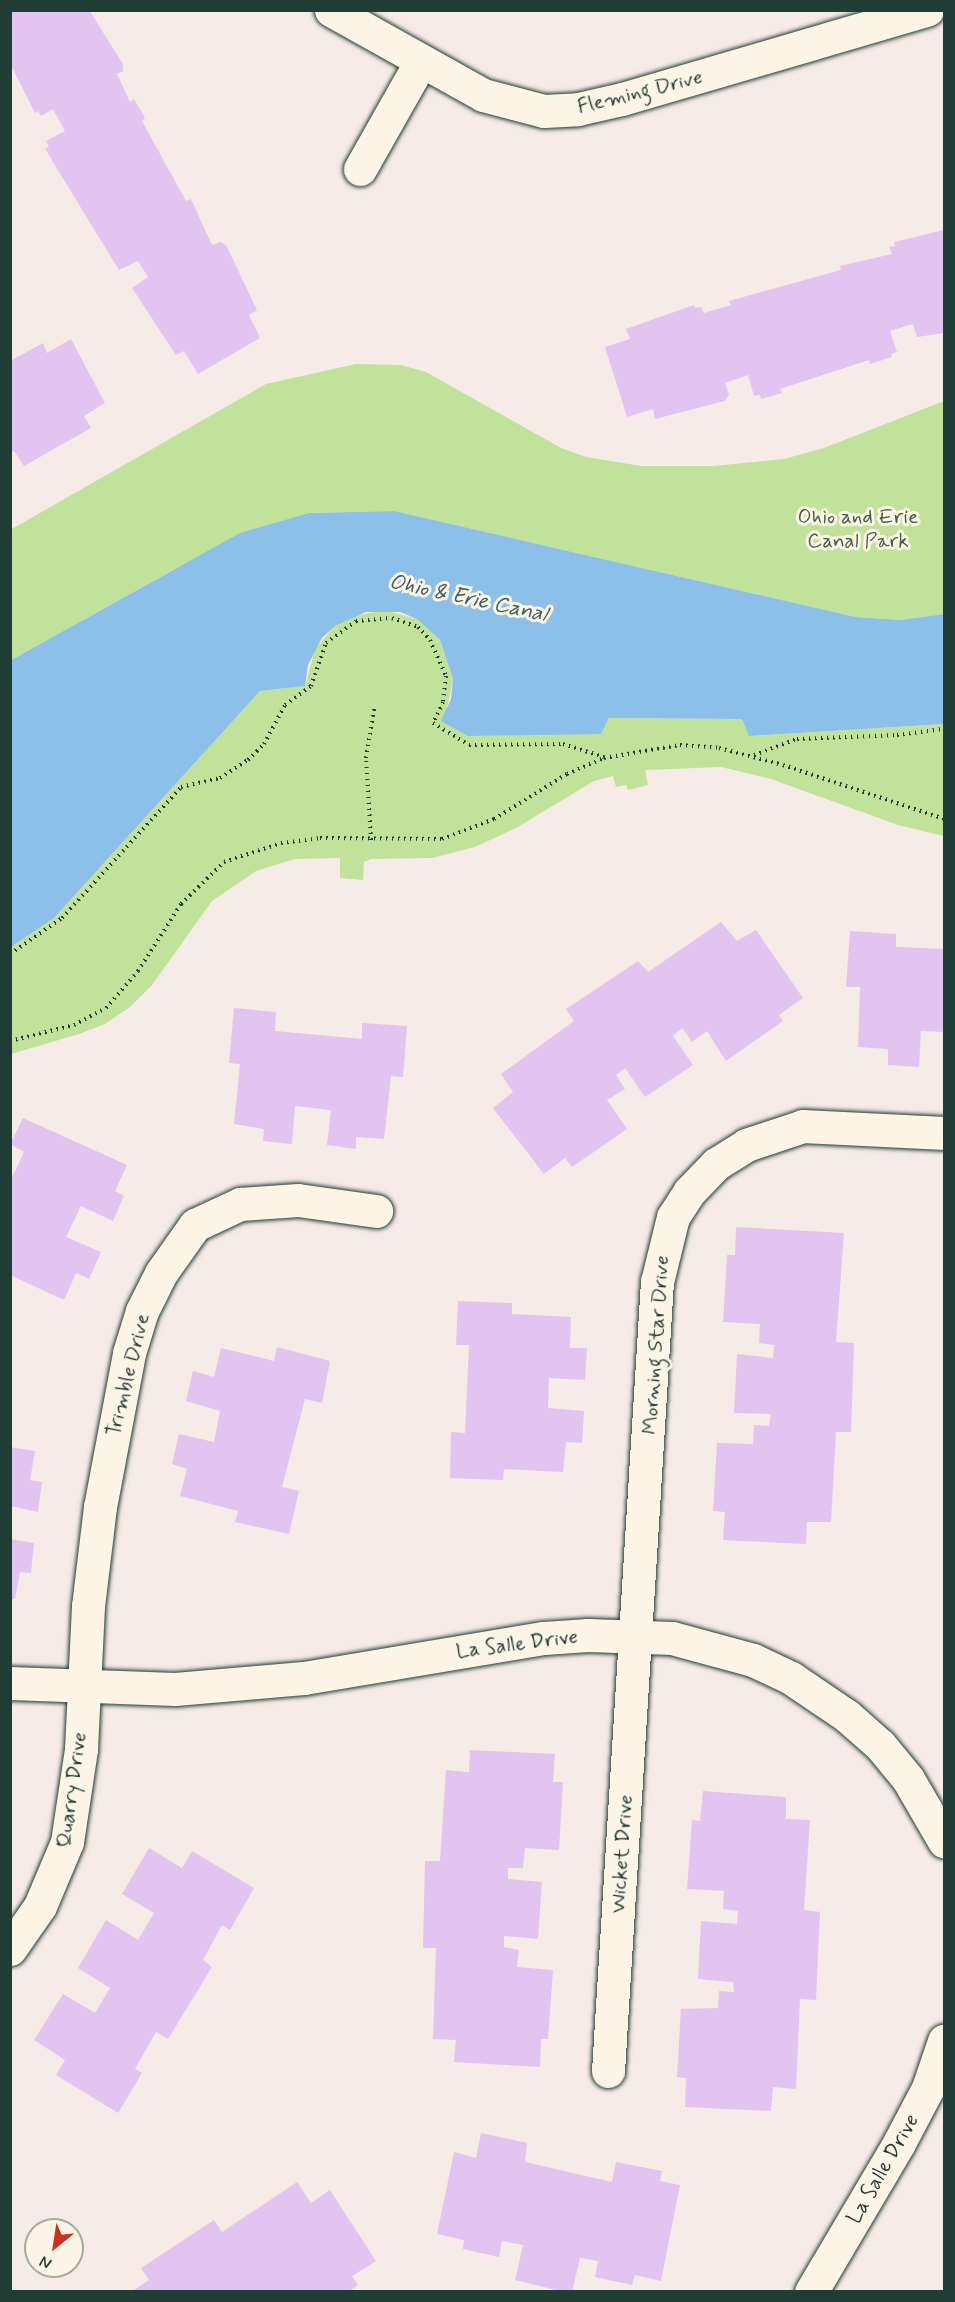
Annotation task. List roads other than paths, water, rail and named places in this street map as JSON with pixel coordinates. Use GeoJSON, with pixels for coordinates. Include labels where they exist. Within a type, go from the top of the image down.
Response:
{"type":"FeatureCollection","features":[{"type":"Feature","properties":{"kind":"street","name":"Fleming Drive"},"geometry":{"type":"LineString","coordinates":[[332,10],[420,63],[483,95],[544,111],[578,109],[927,10]]}},
{"type":"Feature","properties":{"kind":"street"},"geometry":{"type":"LineString","coordinates":[[360,169],[420,63]]}},
{"type":"Feature","properties":{"kind":"street","name":"Morning Star Drive"},"geometry":{"type":"LineString","coordinates":[[637,1636],[657,1282],[673,1217],[689,1192],[716,1164],[746,1145],[803,1126],[835,1125],[945,1133]]}},
{"type":"Feature","properties":{"kind":"street","name":"Trimble Drive"},"geometry":{"type":"LineString","coordinates":[[83,1688],[88,1606],[114,1424],[129,1353],[142,1311],[161,1273],[195,1225],[240,1204],[298,1200],[376,1210]]}},
{"type":"Feature","properties":{"kind":"street","name":"La Salle Drive"},"geometry":{"type":"LineString","coordinates":[[10,1683],[83,1688],[228,1685],[304,1678],[514,1642],[588,1635],[672,1638],[721,1649],[791,1678],[814,1693],[880,1745],[929,1810],[945,1841]]}},
{"type":"Feature","properties":{"kind":"street","name":"Wicket Drive"},"geometry":{"type":"LineString","coordinates":[[608,2071],[637,1636]]}},
{"type":"Feature","properties":{"kind":"street","name":"Quarry Drive"},"geometry":{"type":"LineString","coordinates":[[10,1949],[40,1906],[67,1842],[81,1749],[83,1688]]}},
{"type":"Feature","properties":{"kind":"street","name":"La Salle Drive"},"geometry":{"type":"LineString","coordinates":[[811,2292],[899,2143],[928,2088],[945,2041]]}},
{"type":"Feature","properties":{"kind":"water","name":"Ohio & Erie Canal"},"geometry":{"type":"Polygon","coordinates":[[[394,511],[856,617],[900,620],[944,614],[944,724],[749,736],[742,719],[609,718],[601,734],[468,736],[441,721],[451,699],[453,679],[440,640],[417,619],[400,612],[366,612],[335,626],[322,638],[308,665],[305,686],[260,691],[54,918],[11,947],[11,660],[240,533],[309,513],[394,511]]]}},
{"type":"Feature","properties":{"kind":"park label","name":"Ohio and Erie Canal Park"},"geometry":{"type":"Point","coordinates":[858,529]}}]}
